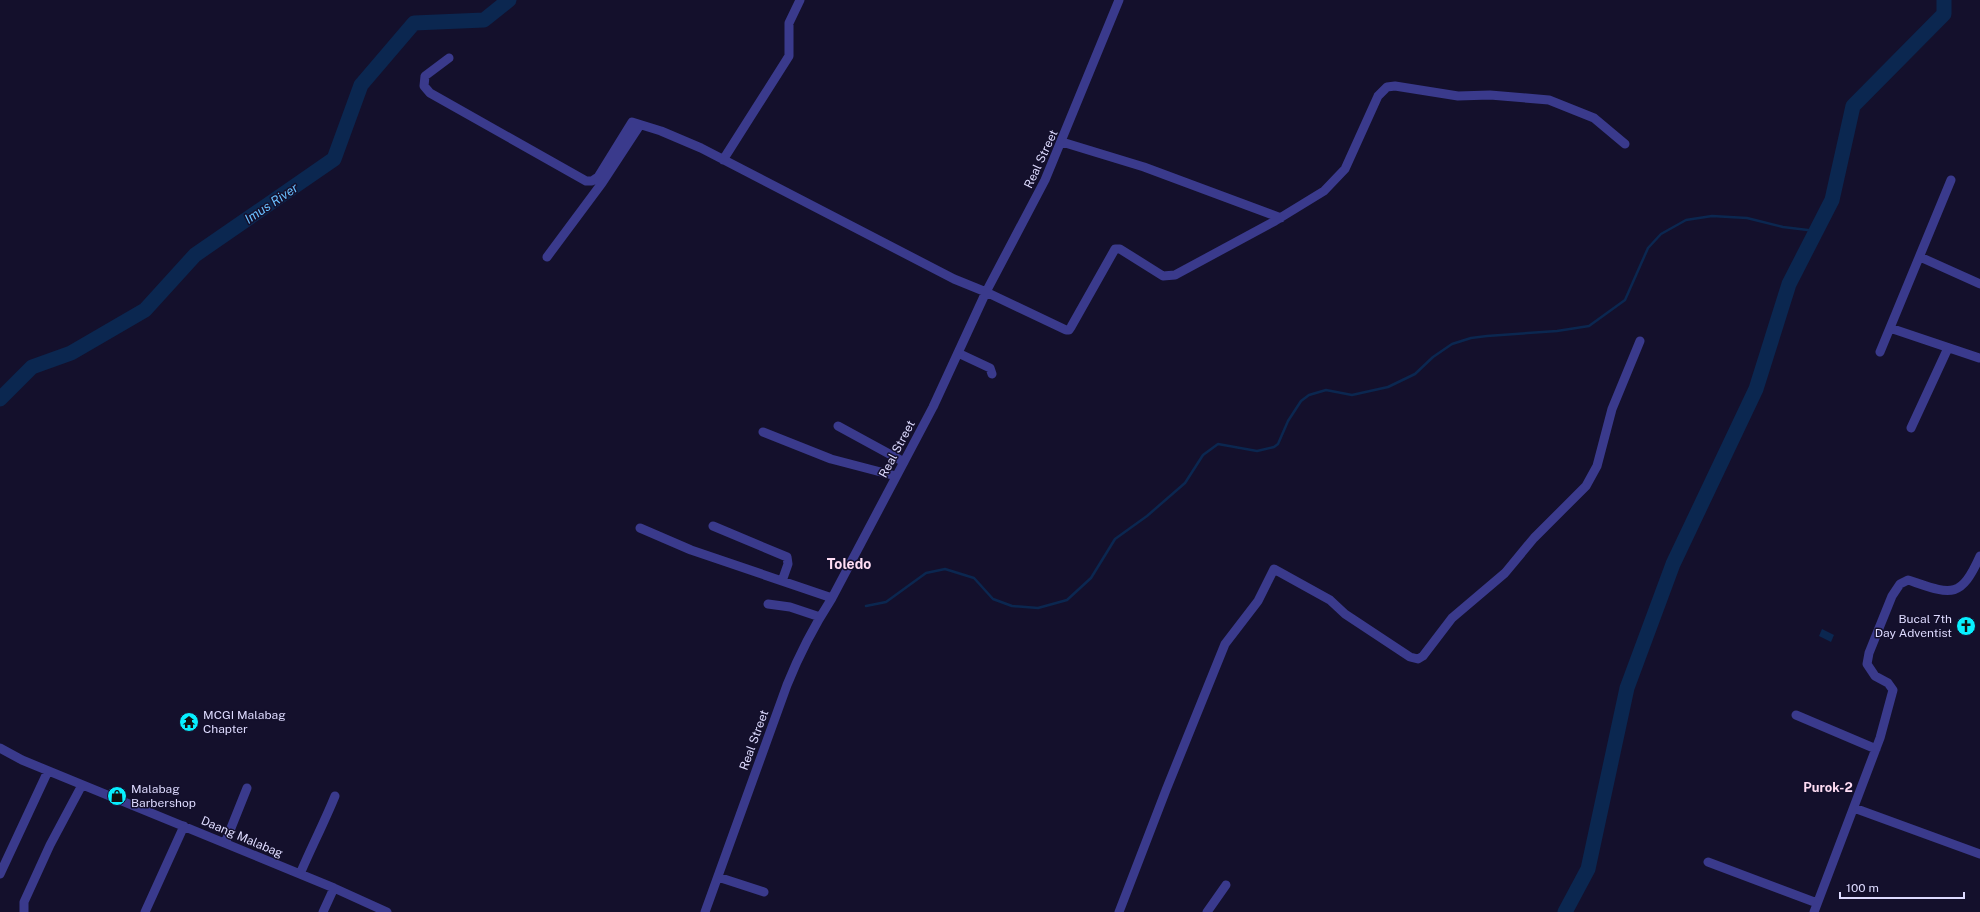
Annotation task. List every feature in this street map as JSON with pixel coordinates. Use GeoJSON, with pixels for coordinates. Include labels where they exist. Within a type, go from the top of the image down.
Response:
{"type":"FeatureCollection","features":[{"type":"Feature","properties":{"kind":"street"},"geometry":{"type":"LineString","coordinates":[[723,160],[789,56],[789,23],[800,0]]}},
{"type":"Feature","properties":{"kind":"street","name":"Real Street"},"geometry":{"type":"LineString","coordinates":[[705,912],[787,685],[800,654],[832,598],[933,407],[986,292],[1045,180],[1062,142],[1119,0]]}},
{"type":"Feature","properties":{"kind":"street"},"geometry":{"type":"LineString","coordinates":[[449,58],[425,76],[424,86],[430,93],[586,181],[592,181],[598,177],[632,122],[661,131],[723,160],[947,275],[1069,330],[1116,249],[1120,249],[1162,276],[1167,277],[1175,275],[1281,218],[1324,191],[1345,169],[1378,96],[1387,87],[1395,86],[1458,96],[1490,95],[1549,100],[1594,118],[1625,144]]}},
{"type":"Feature","properties":{"kind":"street"},"geometry":{"type":"LineString","coordinates":[[547,257],[602,183],[640,125]]}},
{"type":"Feature","properties":{"kind":"street"},"geometry":{"type":"LineString","coordinates":[[1062,142],[1144,167],[1281,218]]}},
{"type":"Feature","properties":{"kind":"street"},"geometry":{"type":"LineString","coordinates":[[1880,352],[1951,180]]}},
{"type":"Feature","properties":{"kind":"street"},"geometry":{"type":"LineString","coordinates":[[1920,257],[1980,284]]}},
{"type":"Feature","properties":{"kind":"street"},"geometry":{"type":"LineString","coordinates":[[1890,328],[1979,358]]}},
{"type":"Feature","properties":{"kind":"street"},"geometry":{"type":"LineString","coordinates":[[1119,912],[1225,644],[1258,602],[1274,569],[1330,600],[1345,614],[1410,657],[1418,659],[1423,656],[1452,618],[1505,573],[1534,538],[1586,486],[1597,466],[1612,409],[1640,341]]}},
{"type":"Feature","properties":{"kind":"street"},"geometry":{"type":"LineString","coordinates":[[1911,428],[1948,348]]}},
{"type":"Feature","properties":{"kind":"street"},"geometry":{"type":"LineString","coordinates":[[958,353],[990,368],[992,374]]}},
{"type":"Feature","properties":{"kind":"street"},"geometry":{"type":"LineString","coordinates":[[838,426],[904,462]]}},
{"type":"Feature","properties":{"kind":"street"},"geometry":{"type":"LineString","coordinates":[[763,432],[824,456],[896,476]]}},
{"type":"Feature","properties":{"kind":"street"},"geometry":{"type":"LineString","coordinates":[[713,526],[787,557],[788,564],[782,581]]}},
{"type":"Feature","properties":{"kind":"street"},"geometry":{"type":"LineString","coordinates":[[640,528],[691,550],[832,598]]}},
{"type":"Feature","properties":{"kind":"street"},"geometry":{"type":"LineString","coordinates":[[1708,862],[1816,908],[1876,749],[1893,690],[1888,682],[1875,676],[1867,664],[1869,653],[1892,596],[1900,584],[1908,580],[1937,590],[1953,590],[1961,588],[1971,576],[1980,556]]}},
{"type":"Feature","properties":{"kind":"street"},"geometry":{"type":"LineString","coordinates":[[768,604],[790,607],[820,617]]}},
{"type":"Feature","properties":{"kind":"street"},"geometry":{"type":"LineString","coordinates":[[1796,715],[1876,749]]}},
{"type":"Feature","properties":{"kind":"street","name":"Daang Malabag"},"geometry":{"type":"LineString","coordinates":[[0,748],[48,771],[334,888],[386,912]]}},
{"type":"Feature","properties":{"kind":"street"},"geometry":{"type":"LineString","coordinates":[[0,874],[48,771]]}},
{"type":"Feature","properties":{"kind":"street"},"geometry":{"type":"LineString","coordinates":[[24,912],[24,902],[40,866],[82,785]]}},
{"type":"Feature","properties":{"kind":"street"},"geometry":{"type":"LineString","coordinates":[[225,843],[247,788]]}},
{"type":"Feature","properties":{"kind":"street"},"geometry":{"type":"LineString","coordinates":[[300,874],[314,841],[321,831],[335,796]]}},
{"type":"Feature","properties":{"kind":"street"},"geometry":{"type":"LineString","coordinates":[[1854,808],[1980,854]]}},
{"type":"Feature","properties":{"kind":"street"},"geometry":{"type":"LineString","coordinates":[[145,912],[184,826]]}},
{"type":"Feature","properties":{"kind":"street"},"geometry":{"type":"LineString","coordinates":[[718,877],[764,892]]}},
{"type":"Feature","properties":{"kind":"street"},"geometry":{"type":"LineString","coordinates":[[1207,912],[1226,885]]}},
{"type":"Feature","properties":{"kind":"street"},"geometry":{"type":"LineString","coordinates":[[323,912],[334,888]]}},
{"type":"Feature","properties":{"kind":"water"},"geometry":{"type":"Polygon","coordinates":[[[1822,629],[1834,635],[1831,642],[1819,636],[1822,629]]]}},
{"type":"Feature","properties":{"kind":"waterway","name":"Imus River"},"geometry":{"type":"LineString","coordinates":[[0,399],[32,367],[71,353],[145,310],[195,255],[334,159],[361,85],[414,23],[484,20],[509,0]]}},
{"type":"Feature","properties":{"kind":"waterway"},"geometry":{"type":"LineString","coordinates":[[1565,912],[1588,869],[1627,688],[1673,564],[1756,389],[1789,284],[1832,200],[1853,106],[1944,14],[1944,0]]}},
{"type":"Feature","properties":{"kind":"waterway"},"geometry":{"type":"LineString","coordinates":[[866,606],[886,602],[926,573],[945,569],[974,578],[993,599],[1012,606],[1038,608],[1067,600],[1091,578],[1115,539],[1147,516],[1185,483],[1203,455],[1218,444],[1257,451],[1274,447],[1278,444],[1288,421],[1301,401],[1309,395],[1326,390],[1352,395],[1388,387],[1415,374],[1433,357],[1452,344],[1471,338],[1557,331],[1589,326],[1625,300],[1648,248],[1661,234],[1686,220],[1712,216],[1747,218],[1783,227],[1816,231]]}},
{"type":"Feature","properties":{"kind":"place","name":"Bucal 7th Day Adventist"},"geometry":{"type":"Point","coordinates":[1966,626]}},
{"type":"Feature","properties":{"kind":"place","name":"MCGI Malabag Chapter"},"geometry":{"type":"Point","coordinates":[189,722]}},
{"type":"Feature","properties":{"kind":"place","name":"Malabag Barbershop"},"geometry":{"type":"Point","coordinates":[117,796]}},
{"type":"Feature","properties":{"kind":"district","name":"Toledo"},"geometry":{"type":"Point","coordinates":[849,564]}},
{"type":"Feature","properties":{"kind":"district","name":"Purok-2"},"geometry":{"type":"Point","coordinates":[1828,787]}}]}
